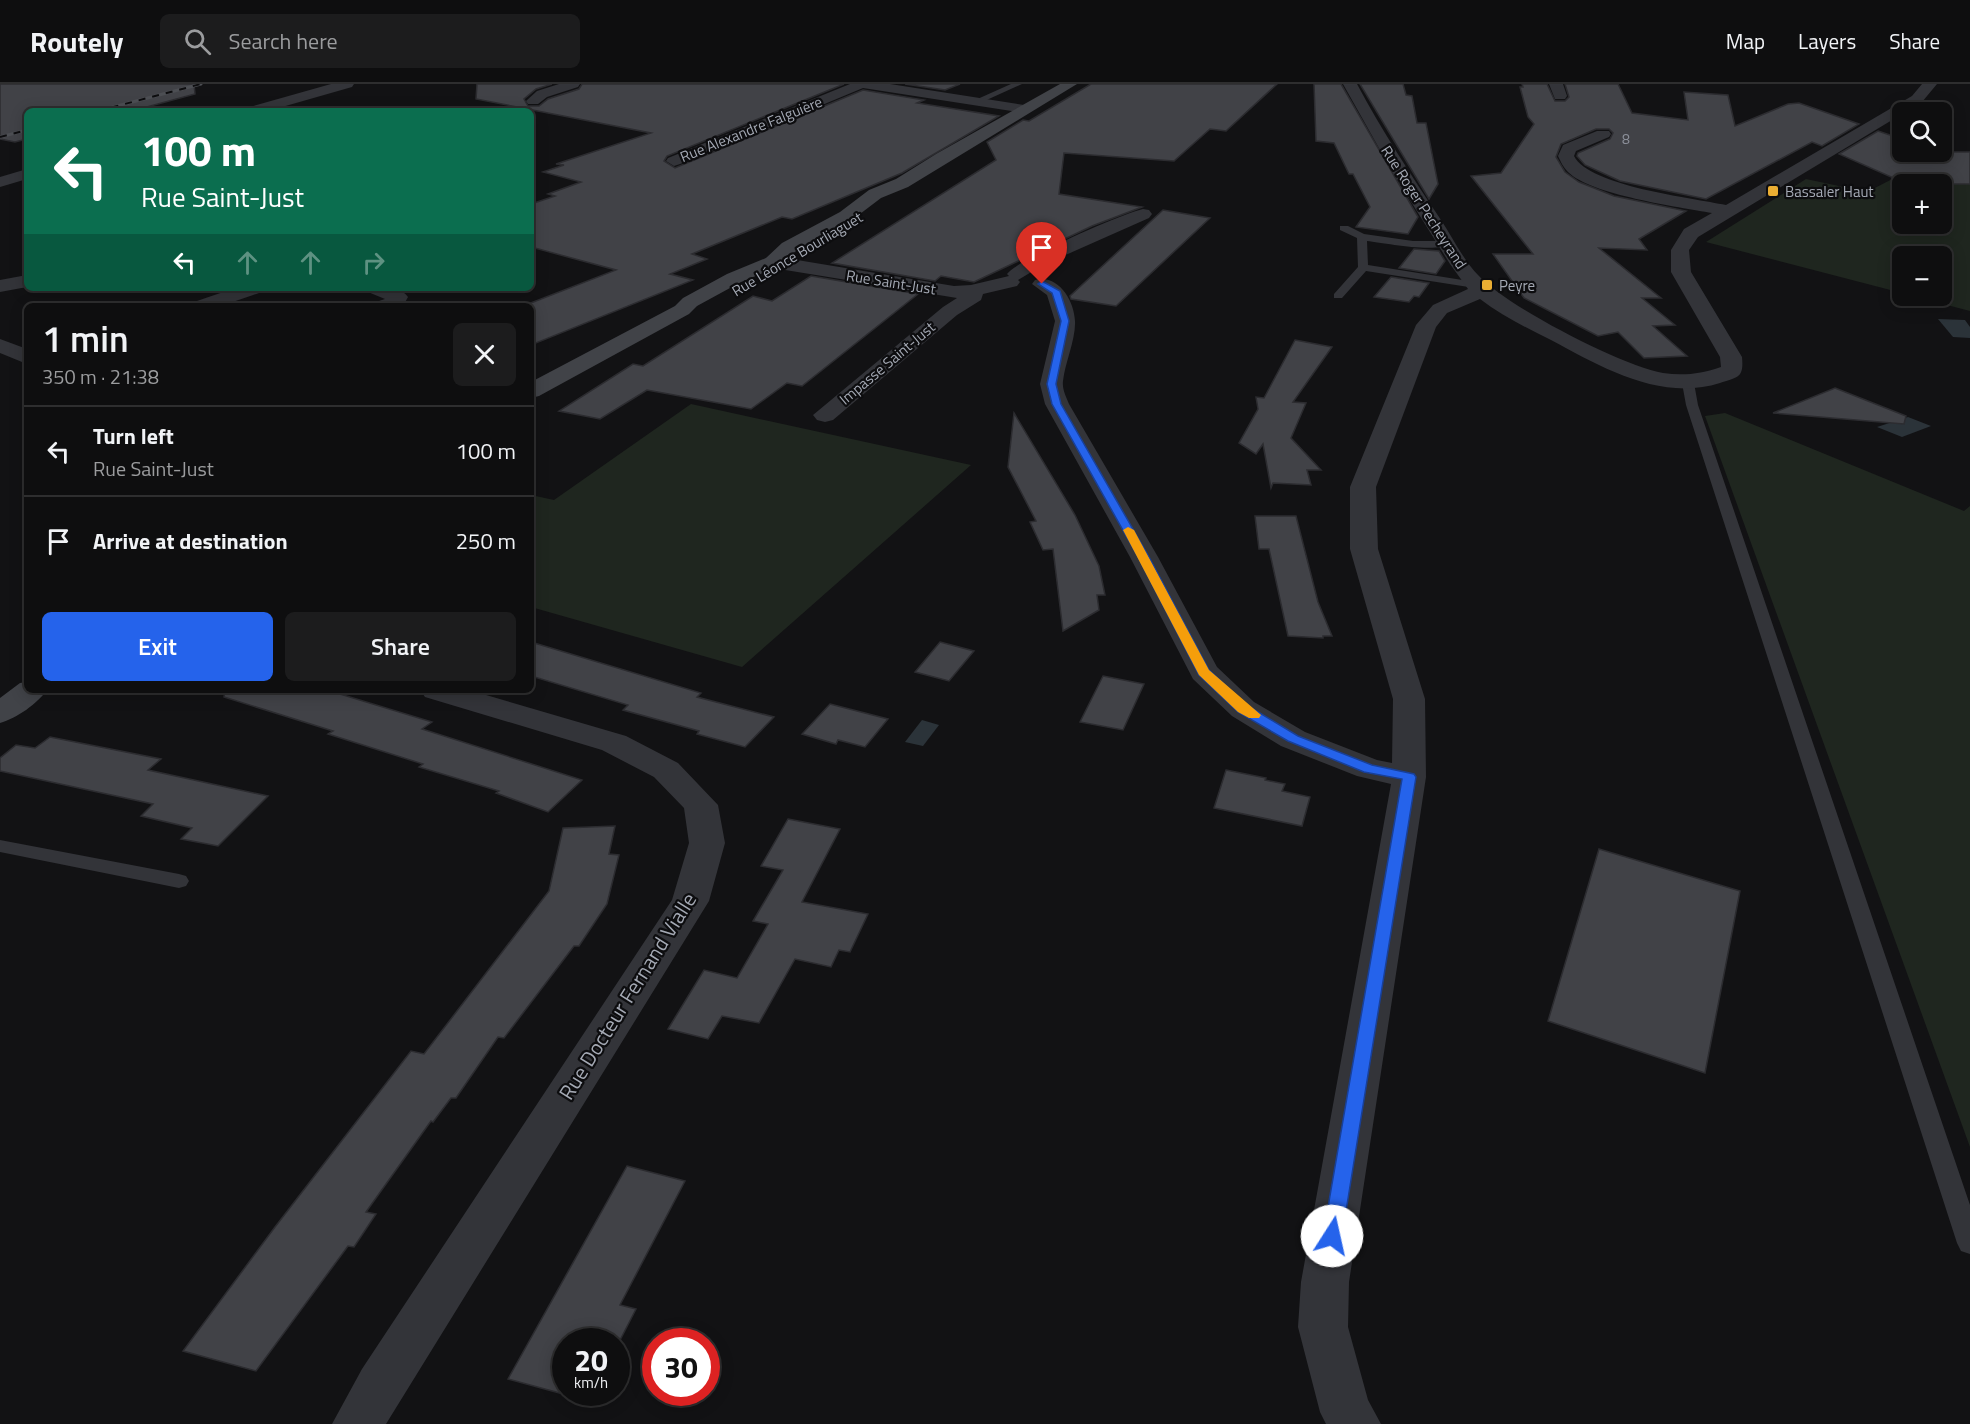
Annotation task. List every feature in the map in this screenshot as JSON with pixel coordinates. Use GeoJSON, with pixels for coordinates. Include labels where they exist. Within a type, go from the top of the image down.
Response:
{"type":"FeatureCollection","features":[{"type":"Feature","properties":{"kind":"main road","name":"Rue Léonce Bourliaguet"},"geometry":{"type":"LineString","coordinates":[[534,389],[682,310],[726,296],[779,263],[807,250],[826,233],[857,219],[876,202],[900,189],[902,183],[1024,109],[1070,84]]}},
{"type":"Feature","properties":{"kind":"main road"},"geometry":{"type":"LineString","coordinates":[[1,716],[28,693]]}},
{"type":"Feature","properties":{"kind":"street"},"geometry":{"type":"LineString","coordinates":[[262,108],[347,84]]}},
{"type":"Feature","properties":{"kind":"street"},"geometry":{"type":"LineString","coordinates":[[533,101],[542,94],[573,84]]}},
{"type":"Feature","properties":{"kind":"street"},"geometry":{"type":"LineString","coordinates":[[862,84],[1024,109]]}},
{"type":"Feature","properties":{"kind":"street","name":"Rue Alexandre Falguière"},"geometry":{"type":"LineString","coordinates":[[674,161],[862,84]]}},
{"type":"Feature","properties":{"kind":"street"},"geometry":{"type":"LineString","coordinates":[[951,98],[983,84]]}},
{"type":"Feature","properties":{"kind":"street","name":"Rue Roger Pecheyrand"},"geometry":{"type":"LineString","coordinates":[[1350,84],[1369,122],[1478,287],[1502,305],[1620,368],[1659,379],[1688,383],[1717,378],[1732,371],[1731,357],[1681,272],[1680,250],[1691,233],[1729,211]]}},
{"type":"Feature","properties":{"kind":"street"},"geometry":{"type":"LineString","coordinates":[[1603,134],[1569,148],[1566,156],[1569,164],[1577,171],[1595,179],[1624,188],[1729,211],[1917,99],[1930,84]]}},
{"type":"Feature","properties":{"kind":"street"},"geometry":{"type":"LineString","coordinates":[[0,182],[24,175]]}},
{"type":"Feature","properties":{"kind":"street","name":"Rue Saint-Just"},"geometry":{"type":"LineString","coordinates":[[779,263],[937,290],[971,291],[1029,280],[1036,261],[1143,214]]}},
{"type":"Feature","properties":{"kind":"street"},"geometry":{"type":"LineString","coordinates":[[1029,280],[1054,262],[1051,256]]}},
{"type":"Feature","properties":{"kind":"street"},"geometry":{"type":"LineString","coordinates":[[1029,280],[1056,291],[1065,321],[1052,384],[1057,404],[1144,557],[1204,672],[1243,709],[1293,739],[1369,769],[1409,777]]}},
{"type":"Feature","properties":{"kind":"street"},"geometry":{"type":"LineString","coordinates":[[0,286],[24,282]]}},
{"type":"Feature","properties":{"kind":"street"},"geometry":{"type":"LineString","coordinates":[[1355,1424],[1346,1412],[1323,1327],[1325,1282],[1409,777],[1409,699],[1364,549],[1363,487],[1426,326],[1440,309],[1474,294],[1478,287]]}},
{"type":"Feature","properties":{"kind":"street","name":"Impasse Saint-Just"},"geometry":{"type":"LineString","coordinates":[[937,290],[950,302],[950,311]]}},
{"type":"Feature","properties":{"kind":"street"},"geometry":{"type":"LineString","coordinates":[[210,303],[246,291]]}},
{"type":"Feature","properties":{"kind":"street"},"geometry":{"type":"LineString","coordinates":[[383,291],[398,297],[393,303]]}},
{"type":"Feature","properties":{"kind":"street","name":"Impasse Saint-Just"},"geometry":{"type":"LineString","coordinates":[[825,415],[950,311],[974,296],[971,291]]}},
{"type":"Feature","properties":{"kind":"street"},"geometry":{"type":"LineString","coordinates":[[1438,313],[1502,305]]}},
{"type":"Feature","properties":{"kind":"street"},"geometry":{"type":"LineString","coordinates":[[0,345],[24,356]]}},
{"type":"Feature","properties":{"kind":"street","name":"Rue Docteur Fernand Vialle"},"geometry":{"type":"LineString","coordinates":[[358,1424],[690,901],[707,843],[701,805],[666,771],[614,743],[446,693]]}},
{"type":"Feature","properties":{"kind":"lane"},"geometry":{"type":"LineString","coordinates":[[977,102],[1018,84]]}},
{"type":"Feature","properties":{"kind":"lane"},"geometry":{"type":"LineString","coordinates":[[1344,228],[1362,237],[1413,244],[1447,243]]}},
{"type":"Feature","properties":{"kind":"lane"},"geometry":{"type":"LineString","coordinates":[[1338,296],[1363,267],[1362,237]]}},
{"type":"Feature","properties":{"kind":"lane"},"geometry":{"type":"LineString","coordinates":[[1363,267],[1478,287]]}},
{"type":"Feature","properties":{"kind":"lane"},"geometry":{"type":"LineString","coordinates":[[1688,383],[1692,405],[1970,1243]]}},
{"type":"Feature","properties":{"kind":"lane"},"geometry":{"type":"LineString","coordinates":[[0,846],[179,881]]}},
{"type":"Feature","properties":{"kind":"shaded area"},"geometry":{"type":"Polygon","coordinates":[[[1806,179],[1867,192],[1892,179],[1892,234],[1952,234],[1952,180],[1970,183],[1970,311],[1951,306],[1952,246],[1892,246],[1892,290],[1706,242],[1806,179]]]}},
{"type":"Feature","properties":{"kind":"shaded area"},"geometry":{"type":"Polygon","coordinates":[[[1938,319],[1965,320],[1970,327],[1970,338],[1953,337],[1938,319]]]}},
{"type":"Feature","properties":{"kind":"shaded area"},"geometry":{"type":"Polygon","coordinates":[[[691,404],[971,465],[742,667],[534,608],[534,496],[554,500],[691,404]]]}},
{"type":"Feature","properties":{"kind":"shaded area"},"geometry":{"type":"Polygon","coordinates":[[[1725,413],[1964,511],[1970,506],[1970,1147],[1705,416],[1725,413]]]}},
{"type":"Feature","properties":{"kind":"shaded area"},"geometry":{"type":"Polygon","coordinates":[[[1908,417],[1931,426],[1902,437],[1877,427],[1908,417]]]}},
{"type":"Feature","properties":{"kind":"shaded area"},"geometry":{"type":"Polygon","coordinates":[[[922,720],[939,725],[923,746],[905,742],[922,720]]]}},
{"type":"Feature","properties":{"kind":"building"},"geometry":{"type":"Polygon","coordinates":[[[0,84],[194,84],[195,94],[143,108],[24,108],[24,140],[15,142],[0,139],[0,84]]]}},
{"type":"Feature","properties":{"kind":"building"},"geometry":{"type":"Polygon","coordinates":[[[477,84],[552,84],[536,89],[524,99],[528,106],[539,106],[548,99],[579,89],[582,84],[844,84],[667,156],[664,161],[675,168],[863,90],[924,100],[917,103],[999,116],[902,173],[792,219],[782,217],[692,254],[707,259],[670,274],[693,280],[534,344],[534,303],[531,303],[616,270],[534,248],[534,203],[555,196],[548,194],[581,182],[543,172],[564,165],[556,164],[651,133],[534,110],[534,108],[476,99],[477,84]]]}},
{"type":"Feature","properties":{"kind":"building"},"geometry":{"type":"Polygon","coordinates":[[[905,84],[960,84],[945,90],[905,84]]]}},
{"type":"Feature","properties":{"kind":"building"},"geometry":{"type":"Polygon","coordinates":[[[1091,84],[1277,84],[1226,131],[1210,129],[1174,161],[1064,153],[1059,194],[1142,207],[1092,226],[974,282],[941,276],[935,281],[832,263],[996,160],[987,142],[1023,120],[1029,121],[1091,84]]]}},
{"type":"Feature","properties":{"kind":"building"},"geometry":{"type":"Polygon","coordinates":[[[1314,84],[1341,84],[1418,217],[1408,234],[1356,227],[1370,207],[1353,174],[1349,174],[1334,143],[1316,141],[1314,84]]]}},
{"type":"Feature","properties":{"kind":"building"},"geometry":{"type":"Polygon","coordinates":[[[1360,84],[1403,84],[1406,95],[1412,96],[1417,123],[1426,123],[1438,184],[1429,199],[1360,84]]]}},
{"type":"Feature","properties":{"kind":"building"},"geometry":{"type":"Polygon","coordinates":[[[1522,84],[1547,84],[1555,101],[1565,101],[1569,97],[1565,84],[1618,84],[1632,113],[1688,120],[1684,92],[1728,95],[1735,126],[1788,104],[1799,103],[1859,124],[1822,146],[1812,142],[1706,199],[1620,181],[1585,165],[1577,156],[1578,153],[1610,139],[1613,133],[1609,129],[1596,129],[1561,144],[1556,157],[1565,172],[1579,182],[1614,196],[1686,211],[1639,239],[1647,250],[1599,248],[1661,298],[1642,298],[1675,325],[1653,326],[1687,356],[1644,358],[1618,332],[1598,336],[1524,298],[1493,254],[1533,254],[1471,176],[1501,173],[1534,124],[1528,117],[1520,87],[1523,87],[1522,84]]]}},
{"type":"Feature","properties":{"kind":"building"},"geometry":{"type":"Polygon","coordinates":[[[1878,131],[1892,136],[1892,162],[1952,162],[1952,152],[1970,152],[1970,184],[1952,184],[1952,174],[1892,174],[1892,177],[1839,154],[1878,131]]]}},
{"type":"Feature","properties":{"kind":"building"},"geometry":{"type":"Polygon","coordinates":[[[1163,210],[1210,218],[1116,306],[1071,299],[1070,296],[1163,210]]]}},
{"type":"Feature","properties":{"kind":"building"},"geometry":{"type":"Polygon","coordinates":[[[1414,249],[1439,251],[1445,261],[1436,274],[1399,268],[1414,249]]]}},
{"type":"Feature","properties":{"kind":"building"},"geometry":{"type":"Polygon","coordinates":[[[811,276],[918,294],[802,386],[787,383],[751,409],[647,390],[600,419],[559,411],[633,364],[643,366],[753,296],[772,301],[811,276]]]}},
{"type":"Feature","properties":{"kind":"building"},"geometry":{"type":"Polygon","coordinates":[[[1391,277],[1429,283],[1419,297],[1414,296],[1409,302],[1374,297],[1391,277]]]}},
{"type":"Feature","properties":{"kind":"building"},"geometry":{"type":"Polygon","coordinates":[[[1295,340],[1332,347],[1293,402],[1306,403],[1291,438],[1321,470],[1307,470],[1311,485],[1273,483],[1271,488],[1263,444],[1256,454],[1239,443],[1258,409],[1256,397],[1264,398],[1295,340]]]}},
{"type":"Feature","properties":{"kind":"building"},"geometry":{"type":"Polygon","coordinates":[[[1835,388],[1906,416],[1904,424],[1773,413],[1835,388]]]}},
{"type":"Feature","properties":{"kind":"building"},"geometry":{"type":"Polygon","coordinates":[[[1014,413],[1075,515],[1099,566],[1105,595],[1097,595],[1099,610],[1063,631],[1053,549],[1043,550],[1030,522],[1036,521],[1008,467],[1014,413]]]}},
{"type":"Feature","properties":{"kind":"building"},"geometry":{"type":"Polygon","coordinates":[[[1255,516],[1296,516],[1318,602],[1332,636],[1323,636],[1323,638],[1288,636],[1269,549],[1259,549],[1255,516]]]}},
{"type":"Feature","properties":{"kind":"building"},"geometry":{"type":"Polygon","coordinates":[[[940,642],[974,651],[949,681],[915,672],[940,642]]]}},
{"type":"Feature","properties":{"kind":"building"},"geometry":{"type":"Polygon","coordinates":[[[534,643],[701,693],[697,697],[774,717],[745,747],[697,734],[699,731],[623,710],[628,705],[534,677],[534,643]]]}},
{"type":"Feature","properties":{"kind":"building"},"geometry":{"type":"Polygon","coordinates":[[[1103,676],[1144,684],[1123,730],[1080,722],[1103,676]]]}},
{"type":"Feature","properties":{"kind":"building"},"geometry":{"type":"Polygon","coordinates":[[[225,693],[337,693],[432,722],[422,729],[582,780],[548,812],[496,793],[499,791],[419,767],[423,764],[328,734],[333,731],[224,697],[225,693]]]}},
{"type":"Feature","properties":{"kind":"building"},"geometry":{"type":"Polygon","coordinates":[[[830,704],[888,719],[865,747],[838,740],[836,744],[802,734],[830,704]]]}},
{"type":"Feature","properties":{"kind":"building"},"geometry":{"type":"Polygon","coordinates":[[[50,737],[161,759],[148,770],[268,796],[218,846],[181,839],[192,828],[141,816],[153,804],[0,771],[0,758],[16,745],[35,748],[50,737]]]}},
{"type":"Feature","properties":{"kind":"building"},"geometry":{"type":"Polygon","coordinates":[[[1226,770],[1285,784],[1282,791],[1310,797],[1302,826],[1214,808],[1226,770]]]}},
{"type":"Feature","properties":{"kind":"building"},"geometry":{"type":"Polygon","coordinates":[[[788,819],[840,829],[802,902],[868,914],[850,952],[839,950],[831,967],[795,959],[759,1023],[722,1016],[708,1039],[668,1029],[704,970],[737,978],[768,924],[753,921],[783,870],[761,866],[788,819]]]}},
{"type":"Feature","properties":{"kind":"building"},"geometry":{"type":"Polygon","coordinates":[[[615,826],[609,854],[619,855],[607,904],[579,946],[574,946],[504,1038],[498,1037],[456,1098],[451,1098],[433,1122],[431,1121],[366,1212],[376,1214],[354,1247],[348,1246],[256,1371],[183,1351],[411,1051],[424,1054],[549,891],[563,828],[615,826]]]}},
{"type":"Feature","properties":{"kind":"building"},"geometry":{"type":"Polygon","coordinates":[[[1599,849],[1740,891],[1705,1073],[1548,1021],[1599,849]]]}},
{"type":"Feature","properties":{"kind":"building"},"geometry":{"type":"Polygon","coordinates":[[[627,1166],[685,1181],[620,1305],[636,1309],[626,1328],[552,1328],[552,1391],[508,1379],[627,1166]]]}},
{"type":"Feature","properties":{"kind":"railway"},"geometry":{"type":"LineString","coordinates":[[109,108],[201,84]]}},
{"type":"Feature","properties":{"kind":"railway"},"geometry":{"type":"LineString","coordinates":[[0,137],[24,131]]}},
{"type":"Feature","properties":{"kind":"slow traffic"},"geometry":{"type":"LineString","coordinates":[[1128,530],[1204,672],[1243,709],[1254,715]]}},
{"type":"Feature","properties":{"kind":"place","name":"Bassaler Haut"},"geometry":{"type":"Point","coordinates":[1773,191]}},
{"type":"Feature","properties":{"kind":"place","name":"Peyre"},"geometry":{"type":"Point","coordinates":[1487,285]}},
{"type":"Feature","properties":{"kind":"route"},"geometry":{"type":"LineString","coordinates":[[1042,284],[1056,291],[1065,321],[1052,384],[1057,404],[1144,557],[1204,672],[1243,709],[1293,739],[1369,769],[1409,777],[1332,1236]]}}]}
